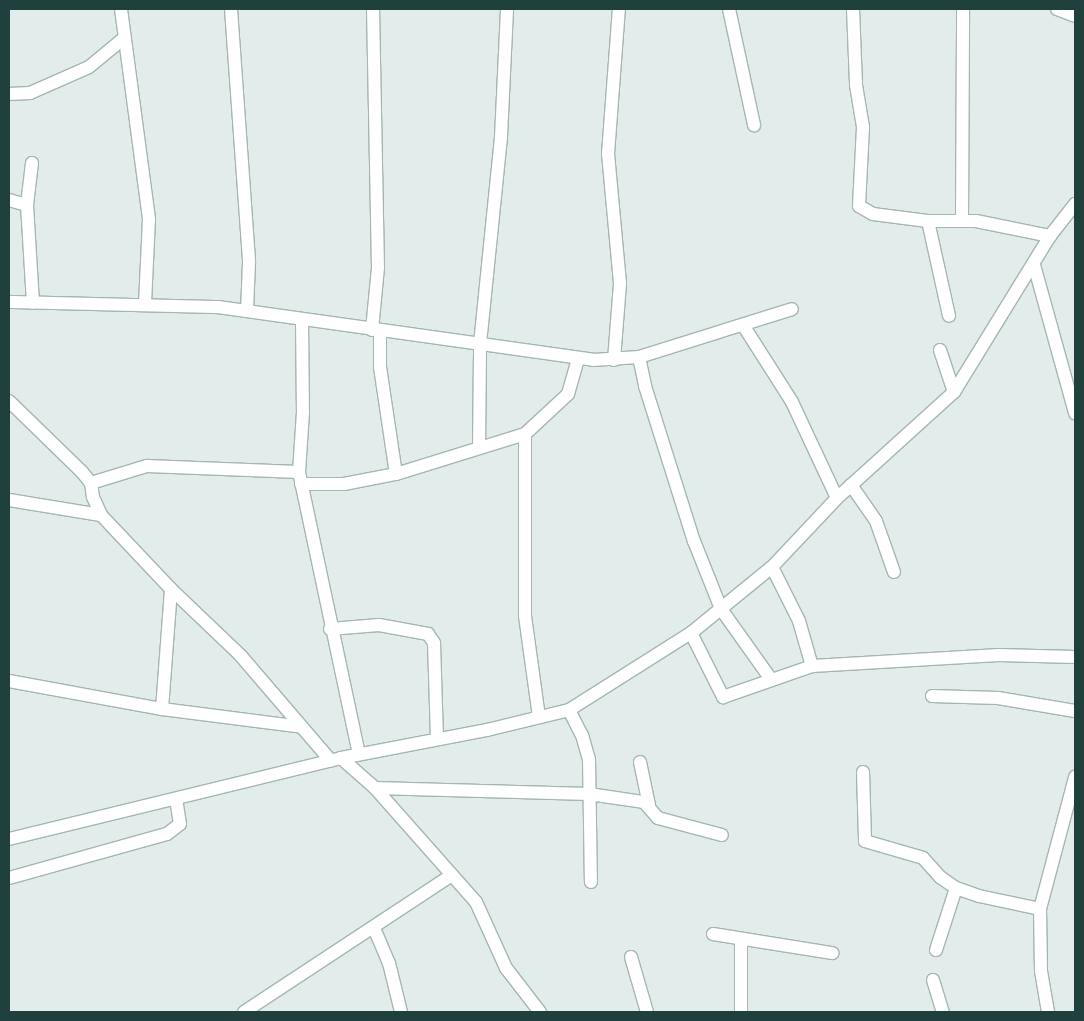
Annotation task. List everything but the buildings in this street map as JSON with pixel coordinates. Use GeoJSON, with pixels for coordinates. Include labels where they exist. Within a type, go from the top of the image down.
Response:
{"type":"FeatureCollection","features":[{"type":"Feature","properties":{"kind":"street"},"geometry":{"type":"LineString","coordinates":[[121,9],[149,219],[145,305]]}},
{"type":"Feature","properties":{"kind":"street"},"geometry":{"type":"LineString","coordinates":[[231,9],[248,262],[247,311]]}},
{"type":"Feature","properties":{"kind":"street"},"geometry":{"type":"LineString","coordinates":[[373,9],[378,247],[376,330],[396,474]]}},
{"type":"Feature","properties":{"kind":"street"},"geometry":{"type":"LineString","coordinates":[[479,448],[480,344],[501,137],[506,9]]}},
{"type":"Feature","properties":{"kind":"street"},"geometry":{"type":"LineString","coordinates":[[614,360],[620,283],[608,154],[619,9]]}},
{"type":"Feature","properties":{"kind":"street"},"geometry":{"type":"LineString","coordinates":[[729,9],[754,125]]}},
{"type":"Feature","properties":{"kind":"street"},"geometry":{"type":"LineString","coordinates":[[853,9],[856,85],[863,127],[859,206],[873,214],[928,221],[962,219],[1050,236]]}},
{"type":"Feature","properties":{"kind":"street"},"geometry":{"type":"LineString","coordinates":[[962,219],[963,9]]}},
{"type":"Feature","properties":{"kind":"street"},"geometry":{"type":"LineString","coordinates":[[1057,9],[1075,16]]}},
{"type":"Feature","properties":{"kind":"street"},"geometry":{"type":"LineString","coordinates":[[9,94],[30,93],[89,67],[124,38]]}},
{"type":"Feature","properties":{"kind":"street"},"geometry":{"type":"LineString","coordinates":[[32,163],[27,205],[33,303]]}},
{"type":"Feature","properties":{"kind":"street"},"geometry":{"type":"LineString","coordinates":[[9,200],[27,205]]}},
{"type":"Feature","properties":{"kind":"street"},"geometry":{"type":"LineString","coordinates":[[9,839],[176,800],[359,754],[569,710],[691,633],[772,567],[837,498],[954,392],[1034,265],[1050,236],[1075,204]]}},
{"type":"Feature","properties":{"kind":"street"},"geometry":{"type":"LineString","coordinates":[[928,221],[949,316]]}},
{"type":"Feature","properties":{"kind":"street"},"geometry":{"type":"LineString","coordinates":[[1034,265],[1075,412]]}},
{"type":"Feature","properties":{"kind":"street"},"geometry":{"type":"LineString","coordinates":[[9,302],[145,305],[247,311],[578,359],[614,360],[639,357],[792,309]]}},
{"type":"Feature","properties":{"kind":"street"},"geometry":{"type":"LineString","coordinates":[[302,320],[303,412],[300,478],[330,629],[359,754]]}},
{"type":"Feature","properties":{"kind":"street"},"geometry":{"type":"LineString","coordinates":[[743,325],[792,402],[837,498]]}},
{"type":"Feature","properties":{"kind":"street"},"geometry":{"type":"LineString","coordinates":[[940,350],[954,392]]}},
{"type":"Feature","properties":{"kind":"street"},"geometry":{"type":"LineString","coordinates":[[639,357],[645,386],[694,541],[721,609],[770,678]]}},
{"type":"Feature","properties":{"kind":"street"},"geometry":{"type":"LineString","coordinates":[[91,483],[147,466],[300,478],[344,484],[396,474],[525,434],[568,394],[578,359]]}},
{"type":"Feature","properties":{"kind":"street"},"geometry":{"type":"LineString","coordinates":[[9,401],[91,483],[93,497],[101,515],[171,589],[242,656],[302,727],[336,760],[375,788],[476,902],[506,968],[540,1012]]}},
{"type":"Feature","properties":{"kind":"street"},"geometry":{"type":"LineString","coordinates":[[525,434],[525,616],[539,717]]}},
{"type":"Feature","properties":{"kind":"street"},"geometry":{"type":"LineString","coordinates":[[851,486],[876,521],[894,572]]}},
{"type":"Feature","properties":{"kind":"street"},"geometry":{"type":"LineString","coordinates":[[9,500],[101,515]]}},
{"type":"Feature","properties":{"kind":"street"},"geometry":{"type":"LineString","coordinates":[[772,567],[799,621],[812,666]]}},
{"type":"Feature","properties":{"kind":"street"},"geometry":{"type":"LineString","coordinates":[[162,709],[171,589]]}},
{"type":"Feature","properties":{"kind":"street"},"geometry":{"type":"LineString","coordinates":[[330,629],[379,624],[428,634],[434,643],[437,738]]}},
{"type":"Feature","properties":{"kind":"street"},"geometry":{"type":"LineString","coordinates":[[691,633],[722,696],[770,678],[812,666],[999,655],[1075,657]]}},
{"type":"Feature","properties":{"kind":"street"},"geometry":{"type":"LineString","coordinates":[[9,681],[162,709],[302,727]]}},
{"type":"Feature","properties":{"kind":"street"},"geometry":{"type":"LineString","coordinates":[[932,696],[998,698],[1075,711]]}},
{"type":"Feature","properties":{"kind":"street"},"geometry":{"type":"LineString","coordinates":[[569,710],[587,747],[590,794],[591,882]]}},
{"type":"Feature","properties":{"kind":"street"},"geometry":{"type":"LineString","coordinates":[[640,762],[649,805],[658,818],[722,835]]}},
{"type":"Feature","properties":{"kind":"street"},"geometry":{"type":"LineString","coordinates":[[863,772],[865,841],[923,858],[940,877],[956,888],[979,896],[1040,909]]}},
{"type":"Feature","properties":{"kind":"street"},"geometry":{"type":"LineString","coordinates":[[1048,1012],[1041,971],[1040,909],[1075,777]]}},
{"type":"Feature","properties":{"kind":"street"},"geometry":{"type":"LineString","coordinates":[[375,788],[590,794],[649,805]]}},
{"type":"Feature","properties":{"kind":"street"},"geometry":{"type":"LineString","coordinates":[[9,878],[167,834],[180,824],[176,800]]}},
{"type":"Feature","properties":{"kind":"street"},"geometry":{"type":"LineString","coordinates":[[1062,831],[1075,833]]}},
{"type":"Feature","properties":{"kind":"street"},"geometry":{"type":"LineString","coordinates":[[244,1012],[307,968],[374,928],[452,875]]}},
{"type":"Feature","properties":{"kind":"street"},"geometry":{"type":"LineString","coordinates":[[936,950],[956,888]]}},
{"type":"Feature","properties":{"kind":"street"},"geometry":{"type":"LineString","coordinates":[[374,928],[390,963],[401,1012]]}},
{"type":"Feature","properties":{"kind":"street"},"geometry":{"type":"LineString","coordinates":[[713,934],[832,954]]}},
{"type":"Feature","properties":{"kind":"street"},"geometry":{"type":"LineString","coordinates":[[741,939],[741,1012]]}},
{"type":"Feature","properties":{"kind":"street"},"geometry":{"type":"LineString","coordinates":[[631,957],[647,1012]]}},
{"type":"Feature","properties":{"kind":"street"},"geometry":{"type":"LineString","coordinates":[[933,980],[942,1012]]}}]}
